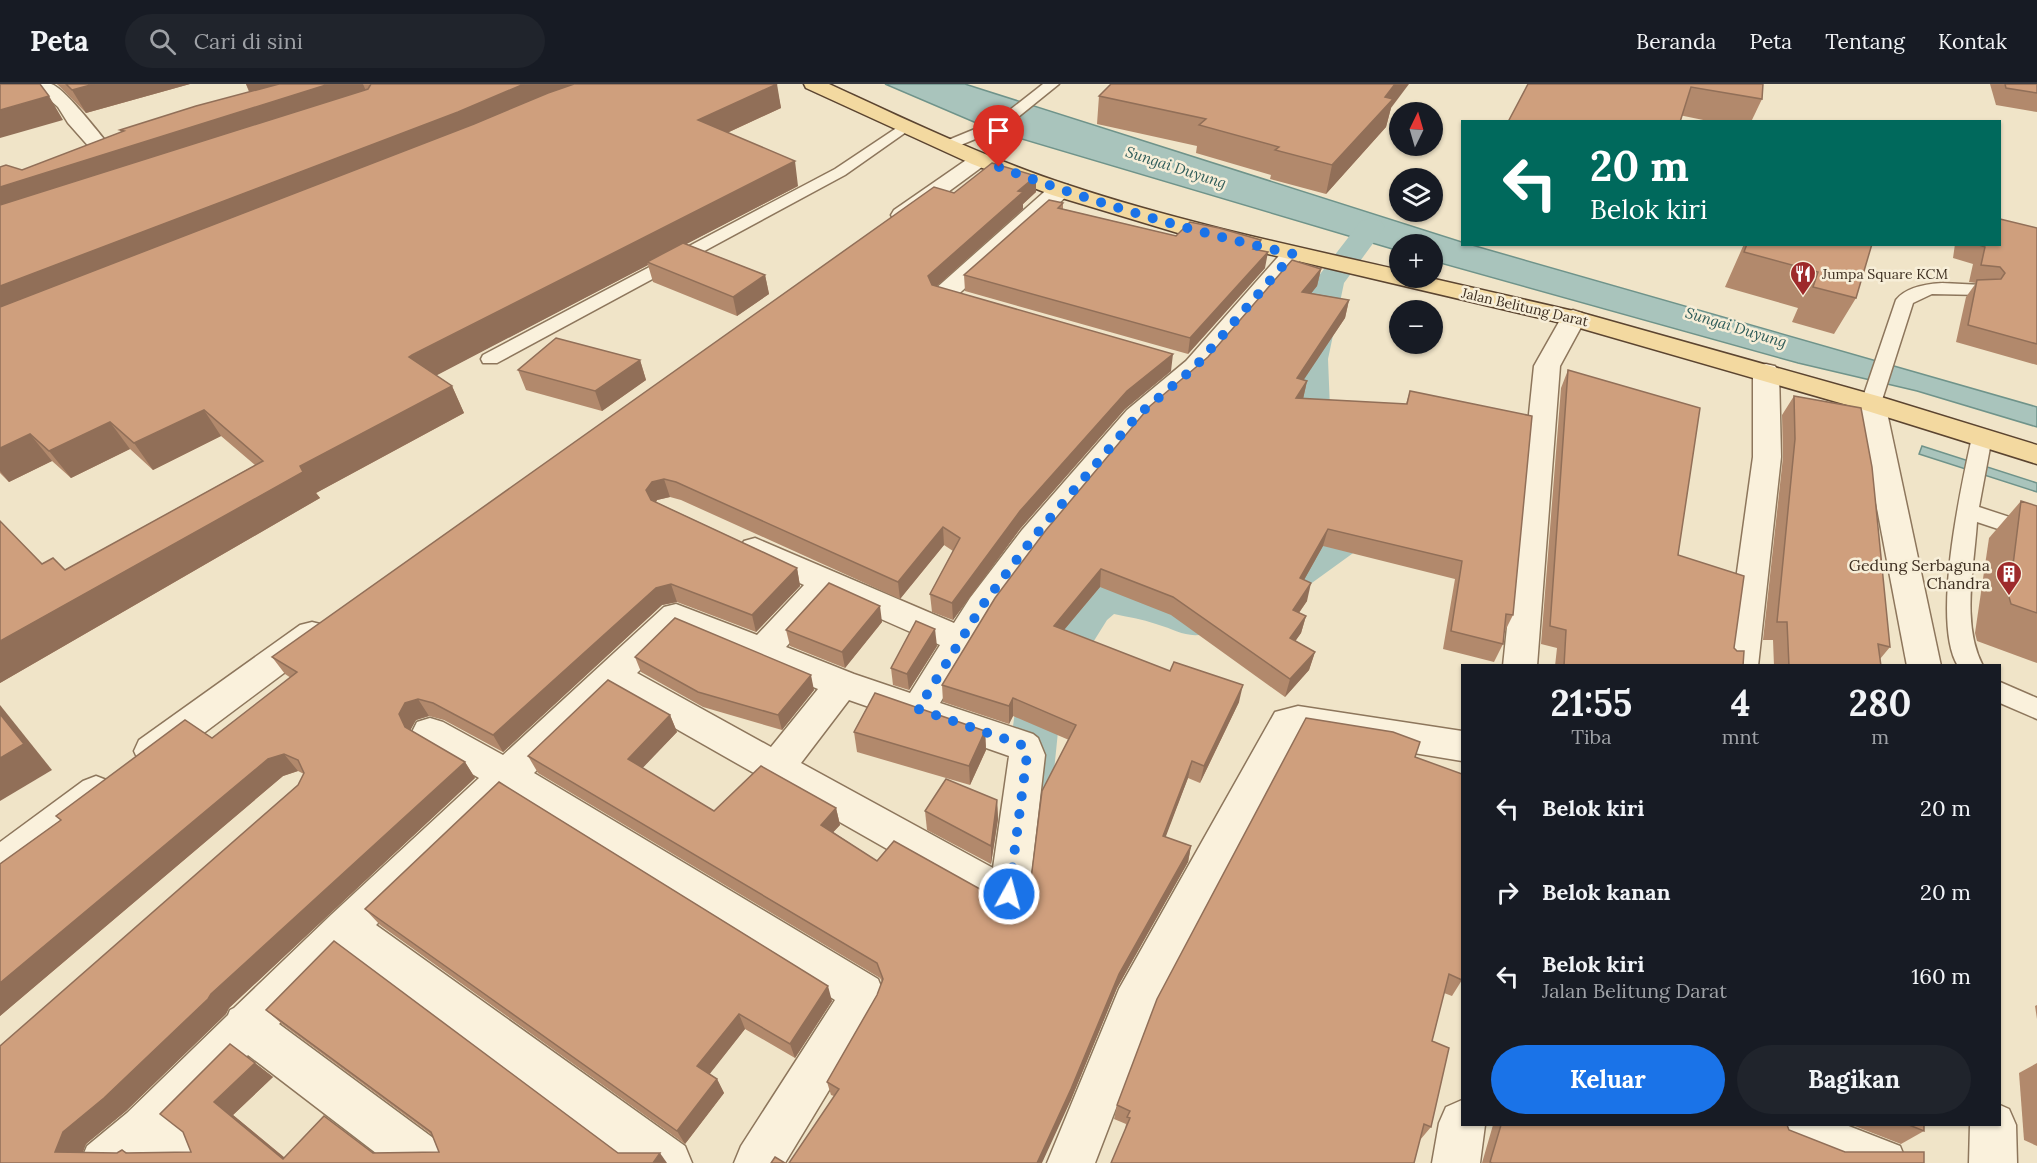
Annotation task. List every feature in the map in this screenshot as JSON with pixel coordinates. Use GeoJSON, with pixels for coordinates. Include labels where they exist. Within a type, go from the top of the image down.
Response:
{"type":"FeatureCollection","features":[{"type":"Feature","properties":{"kind":"main road","name":"Jalan Belitung Darat"},"geometry":{"type":"LineString","coordinates":[[817,84],[946,147],[1060,190],[1186,228],[1573,318],[1766,372],[1876,390],[1982,436],[2037,455]]}},
{"type":"Feature","properties":{"kind":"street"},"geometry":{"type":"LineString","coordinates":[[41,84],[65,103],[75,119],[106,154]]}},
{"type":"Feature","properties":{"kind":"street"},"geometry":{"type":"LineString","coordinates":[[85,161],[127,147]]}},
{"type":"Feature","properties":{"kind":"street"},"geometry":{"type":"LineString","coordinates":[[875,234],[979,160]]}},
{"type":"Feature","properties":{"kind":"street"},"geometry":{"type":"LineString","coordinates":[[966,302],[943,295],[1060,190]]}},
{"type":"Feature","properties":{"kind":"street"},"geometry":{"type":"LineString","coordinates":[[918,709],[982,606],[1033,538],[1137,416],[1195,367],[1293,254]]}},
{"type":"Feature","properties":{"kind":"street"},"geometry":{"type":"LineString","coordinates":[[1520,664],[1547,366],[1573,318]]}},
{"type":"Feature","properties":{"kind":"street"},"geometry":{"type":"LineString","coordinates":[[1163,358],[1195,367]]}},
{"type":"Feature","properties":{"kind":"street"},"geometry":{"type":"LineString","coordinates":[[1741,664],[1767,457],[1766,372]]}},
{"type":"Feature","properties":{"kind":"street"},"geometry":{"type":"LineString","coordinates":[[1876,390],[1924,664]]}},
{"type":"Feature","properties":{"kind":"street"},"geometry":{"type":"LineString","coordinates":[[732,538],[826,582],[961,640]]}},
{"type":"Feature","properties":{"kind":"street"},"geometry":{"type":"LineString","coordinates":[[762,651],[826,582]]}},
{"type":"Feature","properties":{"kind":"street"},"geometry":{"type":"LineString","coordinates":[[104,1163],[143,1129],[346,927],[676,616],[842,684],[1020,744],[1025,748],[1027,755],[1009,894],[1003,894],[613,676]]}},
{"type":"Feature","properties":{"kind":"street"},"geometry":{"type":"LineString","coordinates":[[0,865],[334,619]]}},
{"type":"Feature","properties":{"kind":"street"},"geometry":{"type":"LineString","coordinates":[[777,766],[842,684]]}},
{"type":"Feature","properties":{"kind":"street"},"geometry":{"type":"LineString","coordinates":[[1071,1163],[1134,1004],[1288,722],[1298,720],[1317,722],[1461,746]]}},
{"type":"Feature","properties":{"kind":"street"},"geometry":{"type":"LineString","coordinates":[[430,732],[506,775],[863,994],[758,1163]]}},
{"type":"Feature","properties":{"kind":"street"},"geometry":{"type":"LineString","coordinates":[[346,927],[668,1163]]}},
{"type":"Feature","properties":{"kind":"street"},"geometry":{"type":"LineString","coordinates":[[245,1025],[427,1163]]}},
{"type":"Feature","properties":{"kind":"street"},"geometry":{"type":"LineString","coordinates":[[1456,1163],[1462,1126]]}},
{"type":"Feature","properties":{"kind":"street"},"geometry":{"type":"LineString","coordinates":[[1789,1126],[1883,1163]]}},
{"type":"Feature","properties":{"kind":"street"},"geometry":{"type":"LineString","coordinates":[[1993,1126],[1993,1163]]}},
{"type":"Feature","properties":{"kind":"street"},"geometry":{"type":"LineString","coordinates":[[143,1129],[185,1163]]}},
{"type":"Feature","properties":{"kind":"lane"},"geometry":{"type":"LineString","coordinates":[[946,147],[1002,123],[1052,84]]}},
{"type":"Feature","properties":{"kind":"lane"},"geometry":{"type":"LineString","coordinates":[[490,359],[840,172],[904,127]]}},
{"type":"Feature","properties":{"kind":"lane"},"geometry":{"type":"LineString","coordinates":[[1876,390],[1905,300],[1913,294],[1944,288],[1982,290]]}},
{"type":"Feature","properties":{"kind":"lane"},"geometry":{"type":"LineString","coordinates":[[1970,664],[1964,655],[1958,624],[1967,511],[1982,436]]}},
{"type":"Feature","properties":{"kind":"lane"},"geometry":{"type":"LineString","coordinates":[[1967,511],[2037,534]]}},
{"type":"Feature","properties":{"kind":"lane"},"geometry":{"type":"LineString","coordinates":[[2001,692],[2037,709]]}},
{"type":"Feature","properties":{"kind":"water","name":"Sungai Duyung"},"geometry":{"type":"Polygon","coordinates":[[[885,84],[965,84],[1389,219],[1389,222],[1399,222],[1437,234],[1389,234],[1389,248],[995,131],[885,84]]]}},
{"type":"Feature","properties":{"kind":"water","name":"Sungai Duyung"},"geometry":{"type":"Polygon","coordinates":[[[1443,236],[1461,242],[1461,246],[1475,246],[2037,407],[2037,427],[1917,391],[1798,363],[1443,264],[1443,236]]]}},
{"type":"Feature","properties":{"kind":"water"},"geometry":{"type":"Polygon","coordinates":[[[1922,446],[2037,483],[2037,492],[1919,454],[1922,446]]]}},
{"type":"Feature","properties":{"kind":"building"},"geometry":{"type":"Polygon","coordinates":[[[0,84],[40,84],[49,96],[0,110],[0,84]]]}},
{"type":"Feature","properties":{"kind":"building"},"geometry":{"type":"Polygon","coordinates":[[[66,84],[94,84],[72,90],[66,84]]]}},
{"type":"Feature","properties":{"kind":"building"},"geometry":{"type":"Polygon","coordinates":[[[279,84],[329,84],[0,187],[0,167],[6,165],[22,170],[124,131],[120,130],[196,106],[279,84]]]}},
{"type":"Feature","properties":{"kind":"building"},"geometry":{"type":"Polygon","coordinates":[[[371,84],[524,84],[458,112],[0,286],[0,205],[368,89],[371,84]]]}},
{"type":"Feature","properties":{"kind":"building"},"geometry":{"type":"Polygon","coordinates":[[[574,84],[777,84],[698,120],[795,161],[412,355],[409,357],[452,386],[300,466],[303,472],[0,641],[0,521],[42,564],[53,558],[65,570],[263,461],[204,410],[134,443],[110,422],[49,451],[30,434],[0,448],[0,307],[574,84]]]}},
{"type":"Feature","properties":{"kind":"building"},"geometry":{"type":"Polygon","coordinates":[[[1111,84],[1395,84],[1385,97],[1393,99],[1332,165],[1275,150],[1279,147],[1199,125],[1206,119],[1099,96],[1111,84]]]}},
{"type":"Feature","properties":{"kind":"building"},"geometry":{"type":"Polygon","coordinates":[[[1528,84],[1763,84],[1762,99],[1691,87],[1681,120],[1509,120],[1528,84]]]}},
{"type":"Feature","properties":{"kind":"building"},"geometry":{"type":"Polygon","coordinates":[[[2005,84],[2037,84],[2037,93],[2006,88],[2005,84]]]}},
{"type":"Feature","properties":{"kind":"building"},"geometry":{"type":"Polygon","coordinates":[[[992,163],[1036,176],[1018,191],[1023,192],[928,276],[932,285],[1173,354],[1127,391],[1020,511],[952,603],[930,594],[960,538],[943,527],[898,582],[676,482],[664,479],[652,482],[646,490],[651,500],[797,568],[752,615],[671,584],[656,588],[493,735],[433,703],[418,699],[405,703],[399,714],[405,727],[465,762],[211,994],[104,1098],[63,1132],[55,1152],[117,1153],[122,1150],[126,1153],[191,1152],[183,1132],[160,1114],[230,1044],[255,1063],[214,1102],[283,1159],[324,1116],[373,1153],[439,1152],[431,1132],[266,1010],[334,941],[618,1153],[660,1153],[653,1163],[0,1163],[0,1046],[298,785],[304,773],[298,760],[284,754],[268,759],[0,983],[0,864],[61,820],[56,816],[185,720],[212,738],[297,672],[272,657],[934,187],[954,193],[992,163]]]}},
{"type":"Feature","properties":{"kind":"building"},"geometry":{"type":"Polygon","coordinates":[[[1049,200],[1063,203],[1058,208],[1176,236],[1190,222],[1219,228],[1261,240],[1253,249],[1268,252],[1190,338],[964,275],[1049,200]]]}},
{"type":"Feature","properties":{"kind":"building"},"geometry":{"type":"Polygon","coordinates":[[[2001,219],[2037,228],[2037,344],[1968,325],[1977,280],[2001,279],[2005,273],[2000,267],[1981,265],[1985,247],[1982,246],[2001,246],[2001,219]]]}},
{"type":"Feature","properties":{"kind":"building"},"geometry":{"type":"Polygon","coordinates":[[[683,243],[765,275],[733,297],[647,262],[683,243]]]}},
{"type":"Feature","properties":{"kind":"building"},"geometry":{"type":"Polygon","coordinates":[[[1746,246],[1871,246],[1856,298],[1813,287],[1818,272],[1744,252],[1746,246]]]}},
{"type":"Feature","properties":{"kind":"building"},"geometry":{"type":"Polygon","coordinates":[[[1292,260],[1321,269],[1302,292],[1349,300],[1297,378],[1307,381],[1296,398],[1407,404],[1410,391],[1532,416],[1513,615],[1506,614],[1503,644],[1451,631],[1462,561],[1328,529],[1300,578],[1311,583],[1293,610],[1306,616],[1290,638],[1315,652],[1290,679],[1173,597],[1101,569],[1054,626],[1170,671],[1174,662],[1243,685],[1204,766],[1192,761],[1163,836],[1191,846],[1119,974],[1037,1163],[789,1163],[839,1089],[827,1082],[877,995],[883,979],[877,963],[528,756],[608,680],[670,715],[628,759],[714,811],[761,766],[836,808],[821,825],[877,861],[894,841],[987,893],[1010,899],[1024,894],[1031,879],[1042,791],[1076,725],[1013,698],[1009,706],[942,685],[995,598],[1046,530],[1150,406],[1208,357],[1292,260]]]}},
{"type":"Feature","properties":{"kind":"building"},"geometry":{"type":"Polygon","coordinates":[[[556,338],[640,360],[595,391],[518,370],[556,338]]]}},
{"type":"Feature","properties":{"kind":"building"},"geometry":{"type":"Polygon","coordinates":[[[1568,370],[1700,408],[1678,555],[1744,576],[1734,648],[1737,651],[1744,651],[1743,664],[1564,664],[1566,630],[1550,626],[1568,370]]]}},
{"type":"Feature","properties":{"kind":"building"},"geometry":{"type":"Polygon","coordinates":[[[1794,396],[1861,408],[1872,467],[1890,647],[1878,644],[1881,664],[1789,664],[1787,622],[1777,622],[1795,439],[1794,396]]]}},
{"type":"Feature","properties":{"kind":"building"},"geometry":{"type":"Polygon","coordinates":[[[2021,501],[2037,506],[2037,613],[2011,604],[2009,597],[2021,501]]]}},
{"type":"Feature","properties":{"kind":"building"},"geometry":{"type":"Polygon","coordinates":[[[829,583],[880,606],[842,652],[786,630],[829,583]]]}},
{"type":"Feature","properties":{"kind":"building"},"geometry":{"type":"Polygon","coordinates":[[[675,618],[811,675],[778,715],[698,692],[635,657],[675,618]]]}},
{"type":"Feature","properties":{"kind":"building"},"geometry":{"type":"Polygon","coordinates":[[[916,621],[935,629],[907,674],[891,668],[916,621]]]}},
{"type":"Feature","properties":{"kind":"building"},"geometry":{"type":"Polygon","coordinates":[[[875,693],[985,731],[969,766],[854,732],[875,693]]]}},
{"type":"Feature","properties":{"kind":"building"},"geometry":{"type":"Polygon","coordinates":[[[0,714],[24,744],[0,758],[0,714]]]}},
{"type":"Feature","properties":{"kind":"building"},"geometry":{"type":"Polygon","coordinates":[[[1306,718],[1393,732],[1420,742],[1415,757],[1461,774],[1461,980],[1449,974],[1432,1041],[1449,1048],[1431,1127],[1424,1124],[1414,1163],[1111,1163],[1130,1118],[1127,1117],[1130,1111],[1117,1105],[1157,999],[1306,718]]]}},
{"type":"Feature","properties":{"kind":"building"},"geometry":{"type":"Polygon","coordinates":[[[946,779],[997,800],[991,846],[925,811],[946,779]]]}},
{"type":"Feature","properties":{"kind":"building"},"geometry":{"type":"Polygon","coordinates":[[[499,782],[828,986],[790,1044],[739,1014],[697,1066],[717,1079],[677,1131],[365,909],[499,782]]]}},
{"type":"Feature","properties":{"kind":"building"},"geometry":{"type":"Polygon","coordinates":[[[1501,1126],[1787,1126],[1789,1130],[1845,1152],[1924,1152],[1924,1163],[1490,1162],[1501,1126]]]}},
{"type":"Feature","properties":{"kind":"building"},"geometry":{"type":"Polygon","coordinates":[[[1912,1126],[1924,1126],[1924,1131],[1912,1126]]]}},
{"type":"Feature","properties":{"kind":"building"},"geometry":{"type":"Polygon","coordinates":[[[775,1157],[785,1163],[771,1163],[775,1157]]]}},
{"type":"Feature","properties":{"kind":"waterway"},"geometry":{"type":"LineString","coordinates":[[1263,585],[1295,575],[1342,541],[1352,517],[1323,453],[1313,409],[1311,359],[1329,282],[1371,227]]}},
{"type":"Feature","properties":{"kind":"waterway"},"geometry":{"type":"LineString","coordinates":[[1028,791],[1040,690],[1092,609],[1108,598],[1168,611],[1186,620],[1199,621],[1204,612]]}},
{"type":"Feature","properties":{"kind":"place","name":"Jumpa Square KCM"},"geometry":{"type":"Point","coordinates":[1803,297]}},
{"type":"Feature","properties":{"kind":"place","name":"Gedung Serbaguna Chandra"},"geometry":{"type":"Point","coordinates":[2009,597]}},
{"type":"Feature","properties":{"kind":"route"},"geometry":{"type":"LineString","coordinates":[[999,167],[1060,190],[1186,228],[1293,254],[1195,367],[1137,416],[1033,538],[982,606],[918,709],[1020,744],[1025,748],[1027,755],[1009,894]]}}]}
